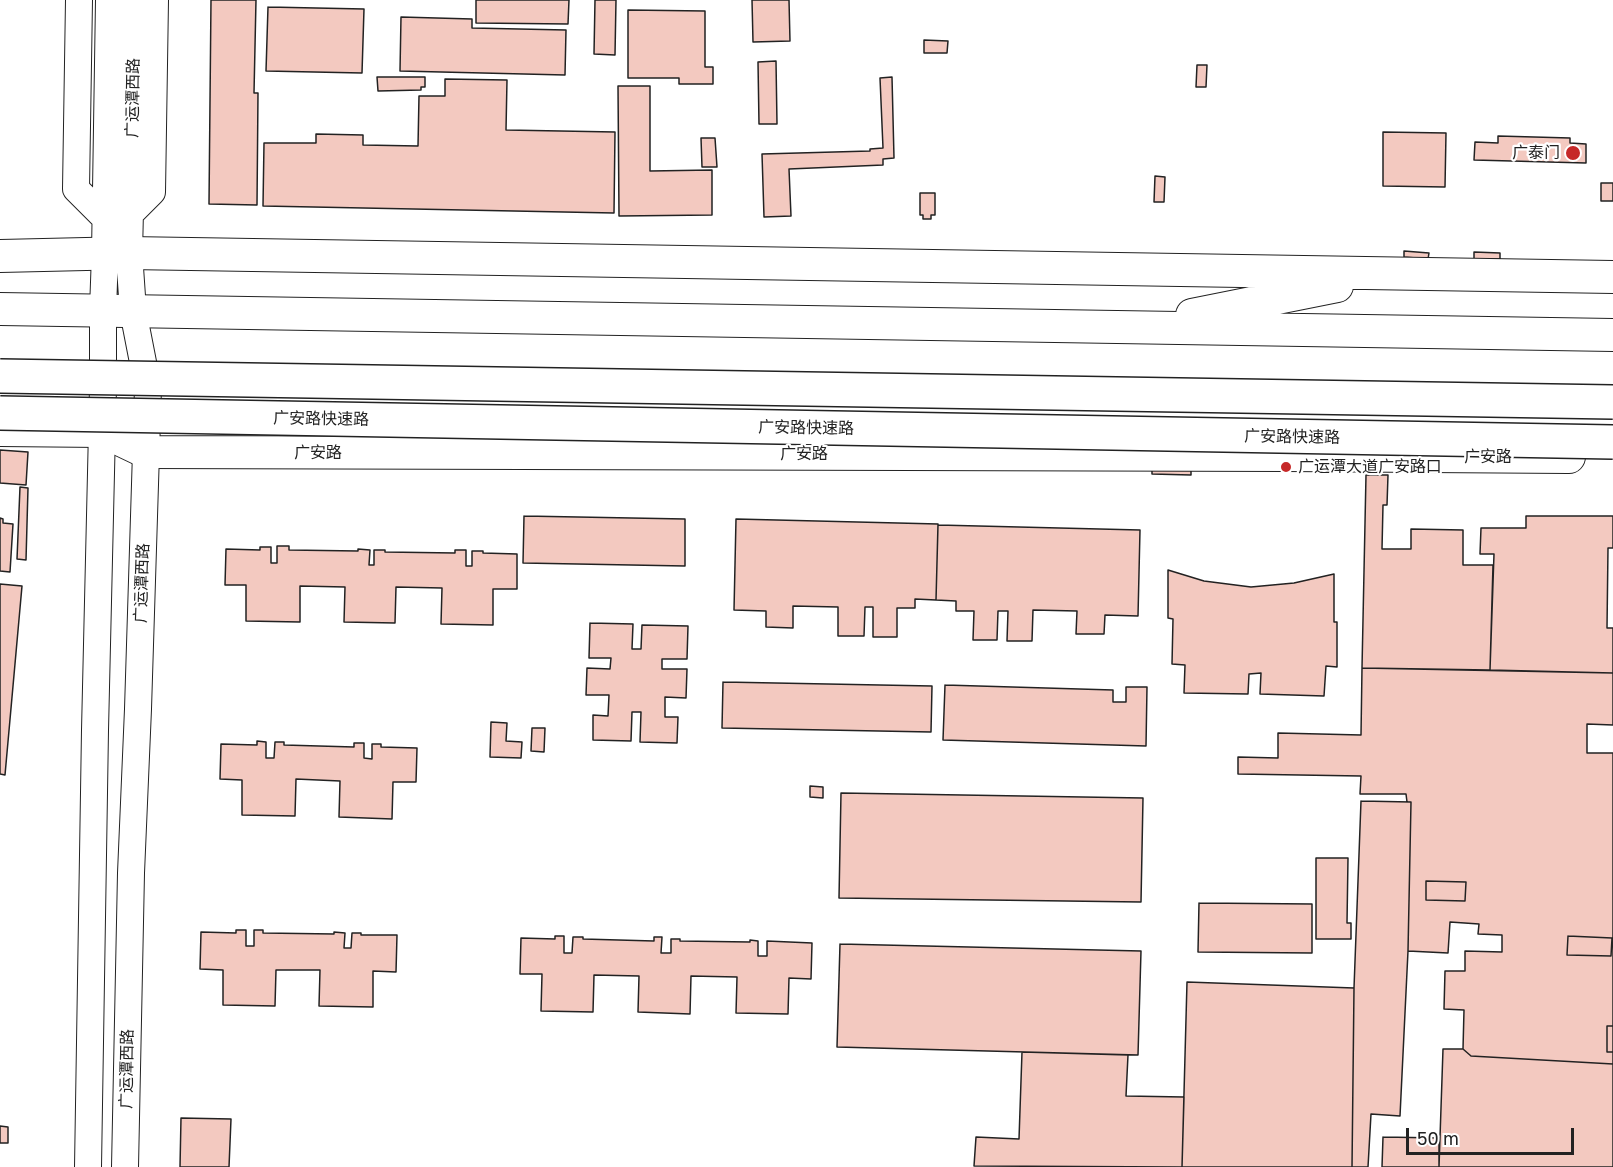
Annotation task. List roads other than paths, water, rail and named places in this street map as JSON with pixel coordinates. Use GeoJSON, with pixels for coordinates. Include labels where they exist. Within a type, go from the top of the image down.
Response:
{"type":"FeatureCollection","features":[{"type":"Feature","properties":{"kind":"highway"},"geometry":{"type":"LineString","coordinates":[[0,376],[1613,402]]}},
{"type":"Feature","properties":{"kind":"highway","name":"广安路快速路"},"geometry":{"type":"LineString","coordinates":[[0,413],[1613,442]]}},
{"type":"Feature","properties":{"kind":"main road"},"geometry":{"type":"LineString","coordinates":[[0,256],[117,253],[1613,277]]}},
{"type":"Feature","properties":{"kind":"main road"},"geometry":{"type":"LineString","coordinates":[[1131,327],[1397,274]]}},
{"type":"Feature","properties":{"kind":"main road"},"geometry":{"type":"LineString","coordinates":[[0,309],[1613,335]]}},
{"type":"Feature","properties":{"kind":"main road"},"geometry":{"type":"LineString","coordinates":[[0,386],[1613,389]]}},
{"type":"Feature","properties":{"kind":"main road","name":"广安路"},"geometry":{"type":"LineString","coordinates":[[0,430],[102,431],[146,452],[1613,458]]}},
{"type":"Feature","properties":{"kind":"street"},"geometry":{"type":"LineString","coordinates":[[80,0],[76,189],[118,216],[152,192],[155,0]]}},
{"type":"Feature","properties":{"kind":"street","name":"广运潭西路"},"geometry":{"type":"LineString","coordinates":[[109,0],[118,216]]}},
{"type":"Feature","properties":{"kind":"street","name":"广运潭西路"},"geometry":{"type":"LineString","coordinates":[[88,1167],[103,310],[117,253],[135,0]]}},
{"type":"Feature","properties":{"kind":"street","name":"广运潭西路"},"geometry":{"type":"LineString","coordinates":[[117,253],[133,311],[148,388],[131,873],[125,1167]]}},
{"type":"Feature","properties":{"kind":"place","name":"广泰门"},"geometry":{"type":"Point","coordinates":[1573,153]}},
{"type":"Feature","properties":{"kind":"place","name":"广运潭大道广安路口"},"geometry":{"type":"Point","coordinates":[1286,467]}}]}
